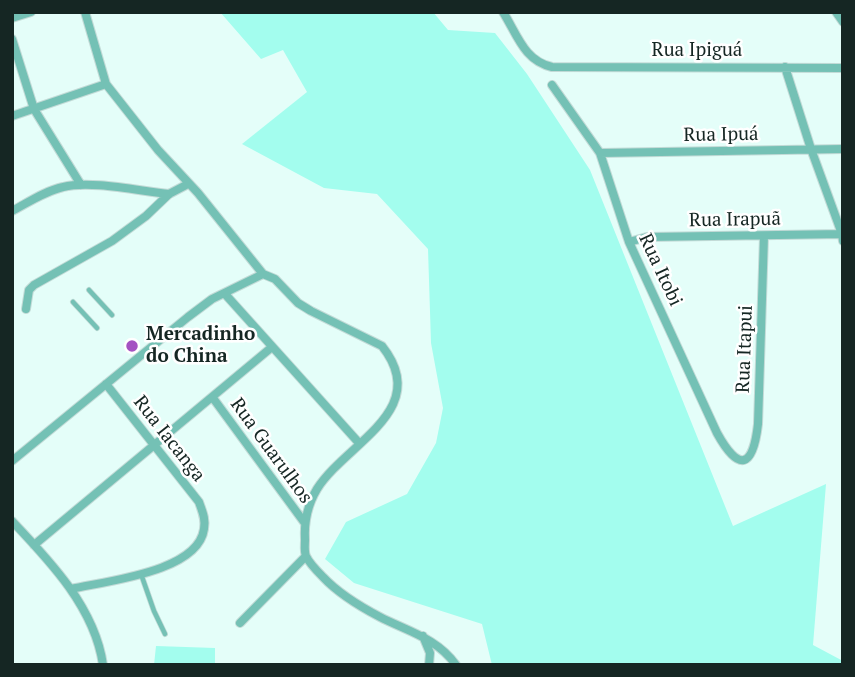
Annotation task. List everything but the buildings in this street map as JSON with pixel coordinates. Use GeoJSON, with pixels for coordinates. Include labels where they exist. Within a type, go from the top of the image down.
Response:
{"type":"FeatureCollection","features":[{"type":"Feature","properties":{"kind":"street"},"geometry":{"type":"LineString","coordinates":[[12,18],[31,12]]}},
{"type":"Feature","properties":{"kind":"street"},"geometry":{"type":"LineString","coordinates":[[85,12],[106,84],[263,274],[275,279],[298,303],[382,346],[391,358],[398,388],[396,400],[379,426],[331,471],[316,490],[304,522],[306,556],[331,585],[379,617],[423,636],[444,650],[456,665]]}},
{"type":"Feature","properties":{"kind":"street","name":"Rua Ipiguá"},"geometry":{"type":"LineString","coordinates":[[503,12],[525,50],[536,62],[552,67],[843,68]]}},
{"type":"Feature","properties":{"kind":"street"},"geometry":{"type":"LineString","coordinates":[[836,12],[843,22]]}},
{"type":"Feature","properties":{"kind":"street"},"geometry":{"type":"LineString","coordinates":[[12,39],[34,109],[81,185]]}},
{"type":"Feature","properties":{"kind":"street"},"geometry":{"type":"LineString","coordinates":[[785,66],[811,149],[843,234],[843,241]]}},
{"type":"Feature","properties":{"kind":"street"},"geometry":{"type":"LineString","coordinates":[[12,116],[106,84]]}},
{"type":"Feature","properties":{"kind":"street","name":"Rua Itobi"},"geometry":{"type":"LineString","coordinates":[[552,85],[600,153],[629,242],[726,449],[734,459],[747,460]]}},
{"type":"Feature","properties":{"kind":"street","name":"Rua Ipuá"},"geometry":{"type":"LineString","coordinates":[[600,153],[843,149]]}},
{"type":"Feature","properties":{"kind":"street"},"geometry":{"type":"LineString","coordinates":[[26,309],[29,290],[34,285],[112,241],[146,216],[169,194],[188,184]]}},
{"type":"Feature","properties":{"kind":"street"},"geometry":{"type":"LineString","coordinates":[[12,211],[47,192],[81,185],[169,194]]}},
{"type":"Feature","properties":{"kind":"street","name":"Rua Irapuã"},"geometry":{"type":"LineString","coordinates":[[629,242],[647,237],[843,234]]}},
{"type":"Feature","properties":{"kind":"street","name":"Rua Itapui"},"geometry":{"type":"LineString","coordinates":[[747,460],[754,448],[758,424],[764,236]]}},
{"type":"Feature","properties":{"kind":"street"},"geometry":{"type":"LineString","coordinates":[[12,461],[212,299],[263,274]]}},
{"type":"Feature","properties":{"kind":"street"},"geometry":{"type":"LineString","coordinates":[[225,294],[359,443]]}},
{"type":"Feature","properties":{"kind":"street"},"geometry":{"type":"LineString","coordinates":[[34,545],[272,347]]}},
{"type":"Feature","properties":{"kind":"street","name":"Rua Iacanga"},"geometry":{"type":"LineString","coordinates":[[71,589],[166,566],[196,547],[205,526],[199,502],[186,483],[153,447],[106,384]]}},
{"type":"Feature","properties":{"kind":"street","name":"Rua Guarulhos"},"geometry":{"type":"LineString","coordinates":[[213,398],[304,522]]}},
{"type":"Feature","properties":{"kind":"street"},"geometry":{"type":"LineString","coordinates":[[12,522],[71,589],[96,637],[103,665]]}},
{"type":"Feature","properties":{"kind":"street"},"geometry":{"type":"LineString","coordinates":[[240,623],[306,556]]}},
{"type":"Feature","properties":{"kind":"street"},"geometry":{"type":"LineString","coordinates":[[423,636],[430,653],[429,665]]}},
{"type":"Feature","properties":{"kind":"lane"},"geometry":{"type":"LineString","coordinates":[[89,290],[112,315]]}},
{"type":"Feature","properties":{"kind":"lane"},"geometry":{"type":"LineString","coordinates":[[73,302],[97,328]]}},
{"type":"Feature","properties":{"kind":"lane"},"geometry":{"type":"LineString","coordinates":[[141,573],[153,611],[164,634]]}},
{"type":"Feature","properties":{"kind":"green space"},"geometry":{"type":"Polygon","coordinates":[[[220,12],[433,12],[448,30],[495,33],[527,74],[590,170],[733,526],[826,484],[813,645],[843,661],[843,665],[492,665],[482,624],[354,583],[325,559],[346,522],[407,494],[436,443],[443,408],[431,343],[428,249],[377,194],[324,188],[242,144],[307,92],[283,50],[261,59],[220,12]]]}},
{"type":"Feature","properties":{"kind":"green space"},"geometry":{"type":"Polygon","coordinates":[[[156,646],[215,648],[215,665],[154,665],[156,646]]]}},
{"type":"Feature","properties":{"kind":"place","name":"Mercadinho do China"},"geometry":{"type":"Point","coordinates":[132,346]}}]}
